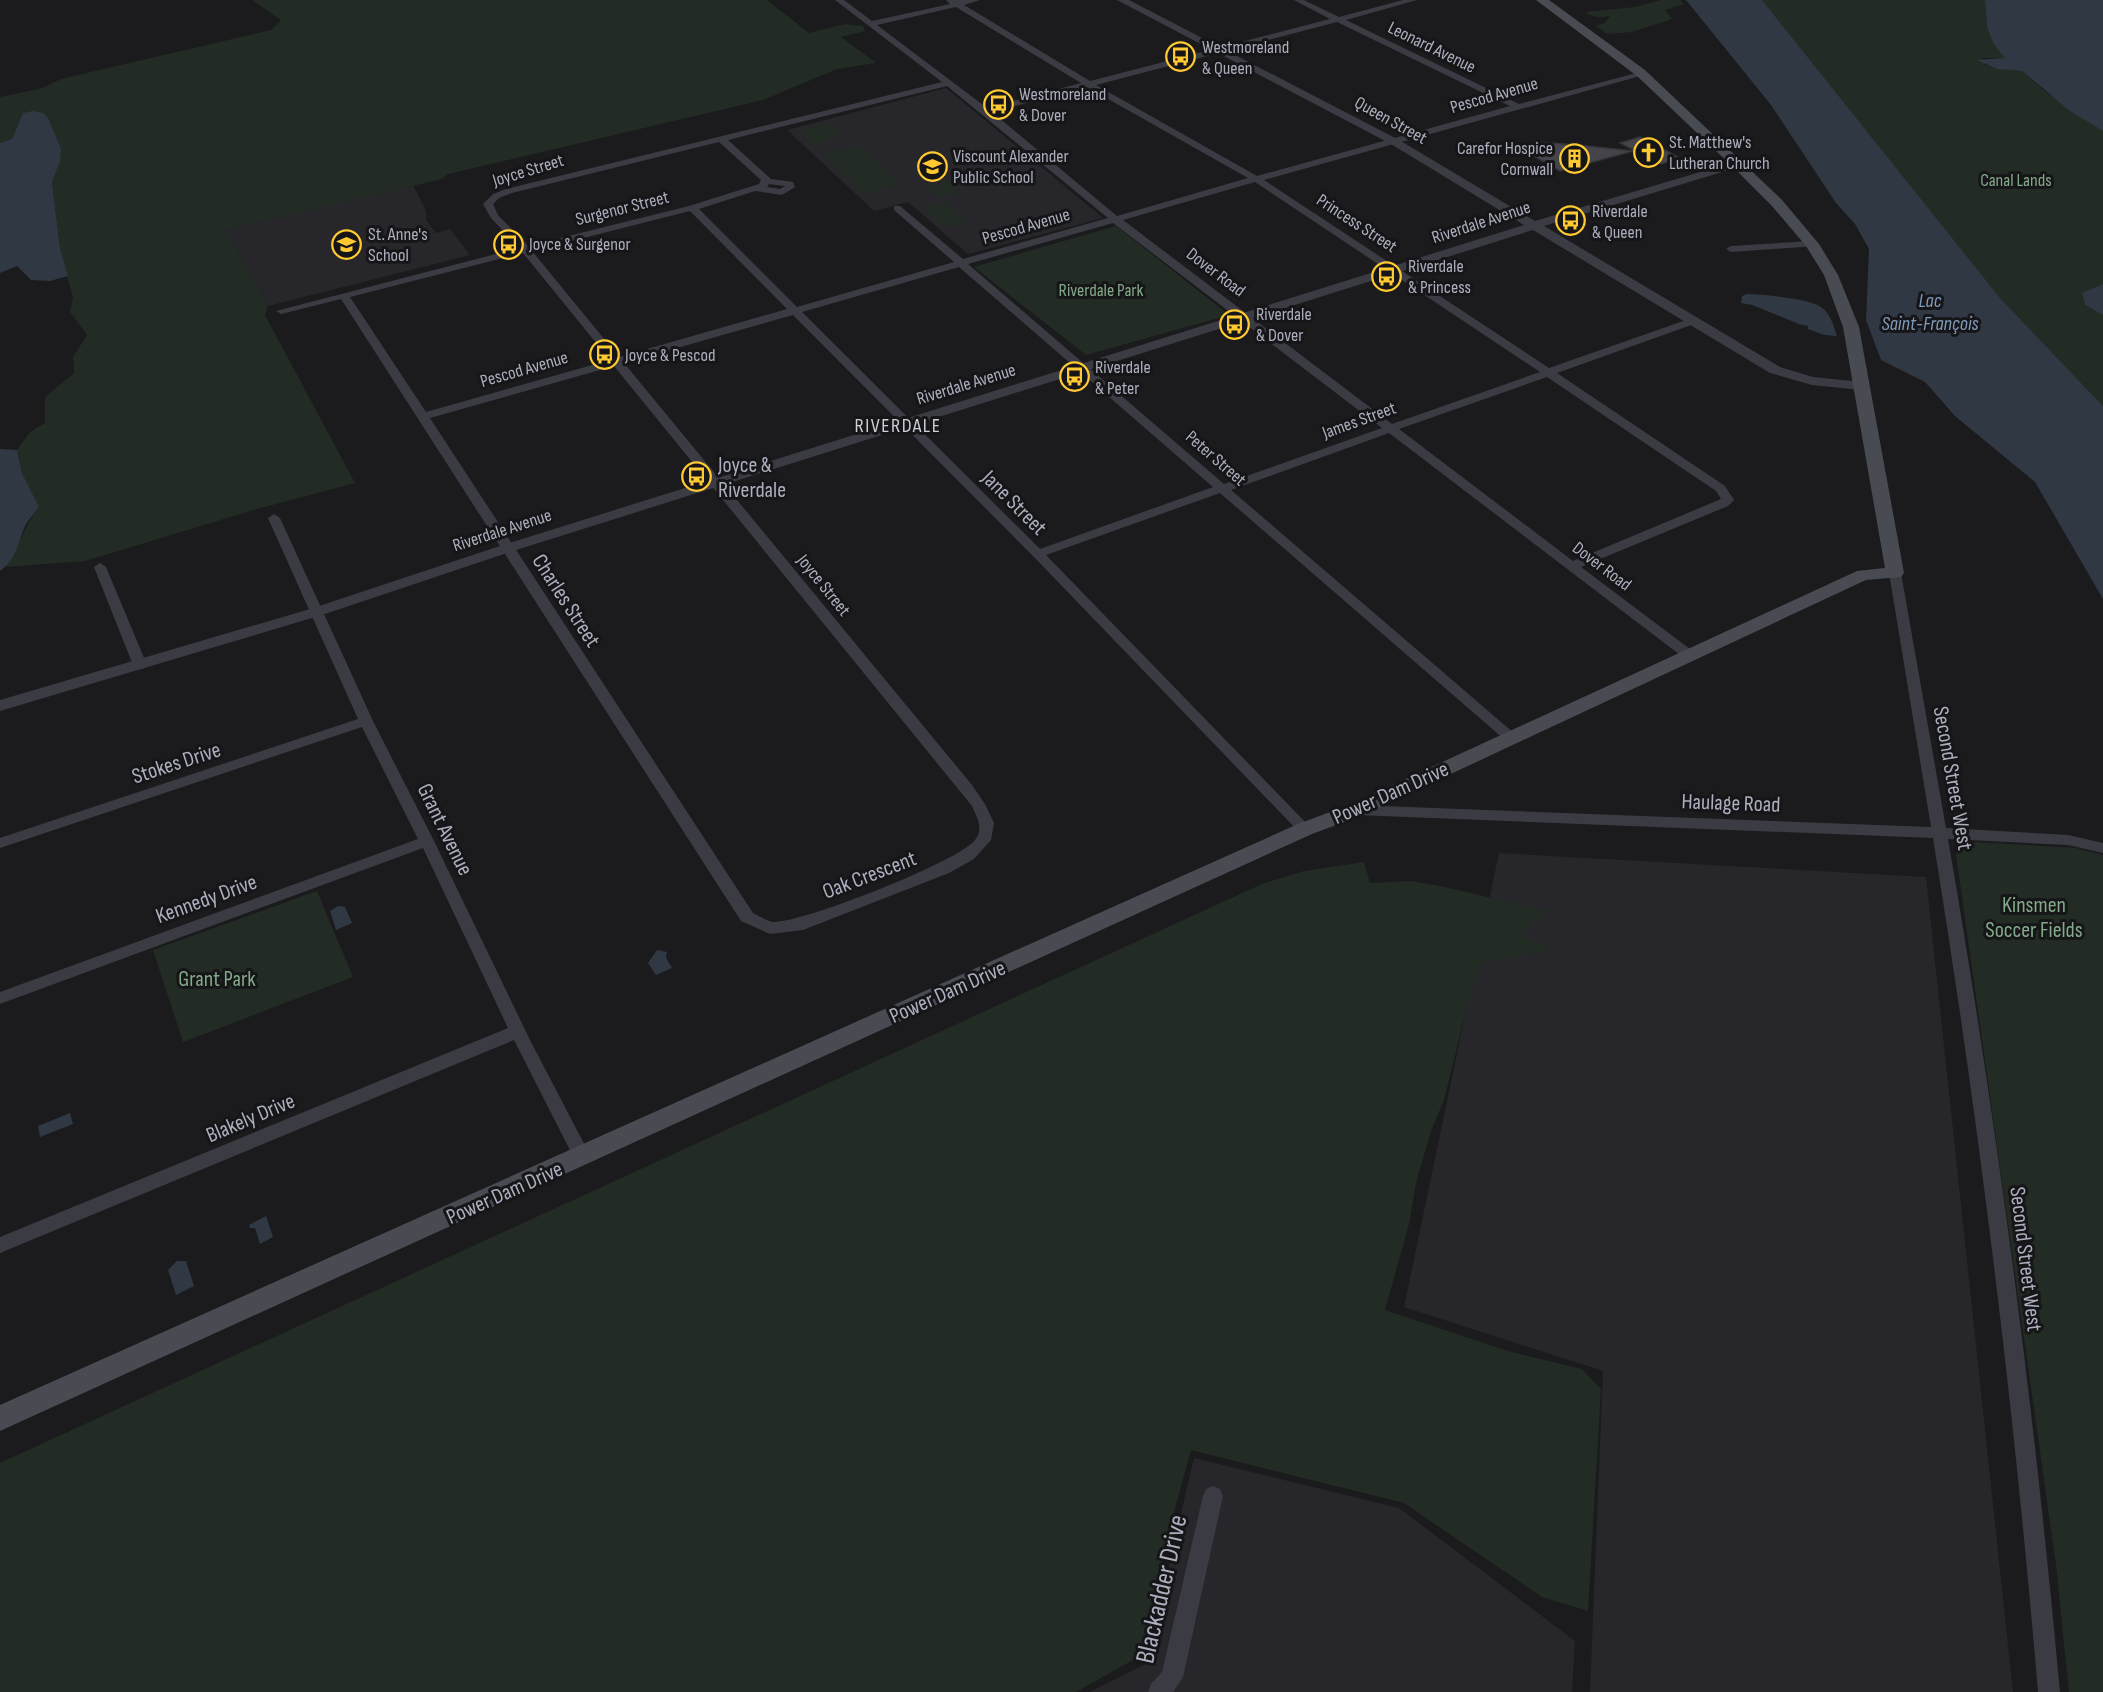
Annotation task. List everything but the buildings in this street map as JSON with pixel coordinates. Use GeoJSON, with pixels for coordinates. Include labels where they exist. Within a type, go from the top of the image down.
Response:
{"type":"FeatureCollection","features":[{"type":"Feature","properties":{"kind":"main road","name":"Second Street West"},"geometry":{"type":"LineString","coordinates":[[1542,0],[1641,73],[1738,164],[1777,203],[1812,244],[1831,275],[1851,327],[1895,573]]}},
{"type":"Feature","properties":{"kind":"main road","name":"Power Dam Drive"},"geometry":{"type":"LineString","coordinates":[[0,1418],[1305,829],[1356,810],[1863,575],[1895,573]]}},
{"type":"Feature","properties":{"kind":"street","name":"Dover Road"},"geometry":{"type":"LineString","coordinates":[[839,0],[949,82],[1116,220],[1689,655]]}},
{"type":"Feature","properties":{"kind":"street"},"geometry":{"type":"LineString","coordinates":[[872,24],[954,2],[975,0]]}},
{"type":"Feature","properties":{"kind":"street","name":"Queen Street"},"geometry":{"type":"LineString","coordinates":[[1122,0],[1395,142],[1784,374],[1812,381],[1862,386]]}},
{"type":"Feature","properties":{"kind":"street","name":"Leonard Avenue"},"geometry":{"type":"LineString","coordinates":[[1299,0],[1518,107]]}},
{"type":"Feature","properties":{"kind":"street"},"geometry":{"type":"LineString","coordinates":[[985,111],[1413,0]]}},
{"type":"Feature","properties":{"kind":"street","name":"Princess Street"},"geometry":{"type":"LineString","coordinates":[[954,2],[1088,84],[1256,179],[1550,372],[1721,489],[1728,500],[1572,566]]}},
{"type":"Feature","properties":{"kind":"street","name":"Pescod Avenue"},"geometry":{"type":"LineString","coordinates":[[422,417],[1256,179],[1641,73]]}},
{"type":"Feature","properties":{"kind":"street","name":"Joyce Street"},"geometry":{"type":"LineString","coordinates":[[949,82],[509,191],[490,200],[489,207],[497,220],[525,249],[718,483],[978,804]]}},
{"type":"Feature","properties":{"kind":"street"},"geometry":{"type":"LineString","coordinates":[[721,139],[765,181],[790,184],[790,187],[782,192],[757,189]]}},
{"type":"Feature","properties":{"kind":"street","name":"Riverdale Avenue"},"geometry":{"type":"LineString","coordinates":[[0,706],[316,612],[508,548],[907,422],[1535,225],[1738,164]]}},
{"type":"Feature","properties":{"kind":"street"},"geometry":{"type":"LineString","coordinates":[[757,189],[763,186],[765,181]]}},
{"type":"Feature","properties":{"kind":"street","name":"Surgenor Street"},"geometry":{"type":"LineString","coordinates":[[281,311],[692,208],[757,189]]}},
{"type":"Feature","properties":{"kind":"street","name":"Jane Street"},"geometry":{"type":"LineString","coordinates":[[692,208],[1038,554],[1305,829]]}},
{"type":"Feature","properties":{"kind":"street","name":"Peter Street"},"geometry":{"type":"LineString","coordinates":[[897,208],[1510,737]]}},
{"type":"Feature","properties":{"kind":"street"},"geometry":{"type":"LineString","coordinates":[[1731,249],[1812,244]]}},
{"type":"Feature","properties":{"kind":"street","name":"Charles Street"},"geometry":{"type":"LineString","coordinates":[[344,295],[735,898]]}},
{"type":"Feature","properties":{"kind":"street","name":"James Street"},"geometry":{"type":"LineString","coordinates":[[1038,554],[1693,321]]}},
{"type":"Feature","properties":{"kind":"street","name":"Grant Avenue"},"geometry":{"type":"LineString","coordinates":[[274,518],[366,721],[582,1157]]}},
{"type":"Feature","properties":{"kind":"street"},"geometry":{"type":"LineString","coordinates":[[100,567],[140,665]]}},
{"type":"Feature","properties":{"kind":"street","name":"Second Street West"},"geometry":{"type":"LineString","coordinates":[[1895,573],[1940,833],[1998,1215],[2025,1441],[2049,1692]]}},
{"type":"Feature","properties":{"kind":"street","name":"Stokes Drive"},"geometry":{"type":"LineString","coordinates":[[0,843],[366,721]]}},
{"type":"Feature","properties":{"kind":"street","name":"Oak Crescent"},"geometry":{"type":"LineString","coordinates":[[735,898],[747,917],[770,928],[808,922],[944,869],[969,855],[984,840],[987,824],[978,804]]}},
{"type":"Feature","properties":{"kind":"street","name":"Haulage Road"},"geometry":{"type":"LineString","coordinates":[[1356,810],[1940,833],[2068,840],[2103,848]]}},
{"type":"Feature","properties":{"kind":"street","name":"Kennedy Drive"},"geometry":{"type":"LineString","coordinates":[[0,998],[427,841]]}},
{"type":"Feature","properties":{"kind":"street","name":"Blakely Drive"},"geometry":{"type":"LineString","coordinates":[[0,1245],[518,1030]]}},
{"type":"Feature","properties":{"kind":"street","name":"Blackadder Drive"},"geometry":{"type":"LineString","coordinates":[[1159,1692],[1172,1677],[1213,1496]]}},
{"type":"Feature","properties":{"kind":"shaded area","name":"Viscount Alexander Public School"},"geometry":{"type":"Polygon","coordinates":[[[946,88],[1103,218],[968,254],[908,202],[874,211],[787,130],[946,88]]]}},
{"type":"Feature","properties":{"kind":"shaded area","name":"St. Anne's School"},"geometry":{"type":"Polygon","coordinates":[[[413,185],[426,211],[426,220],[436,233],[450,229],[470,255],[268,306],[224,230],[413,185]]]}},
{"type":"Feature","properties":{"kind":"shaded area"},"geometry":{"type":"Polygon","coordinates":[[[1499,853],[1926,877],[2013,1692],[1590,1692],[1603,1371],[1404,1307],[1499,853]]]}},
{"type":"Feature","properties":{"kind":"shaded area"},"geometry":{"type":"Polygon","coordinates":[[[1194,1458],[1399,1508],[1575,1641],[1572,1692],[1089,1692],[1146,1664],[1194,1458]]]}},
{"type":"Feature","properties":{"kind":"green space"},"geometry":{"type":"Polygon","coordinates":[[[252,0],[767,0],[809,33],[845,24],[863,26],[865,31],[841,37],[876,63],[837,69],[763,100],[448,174],[442,179],[225,230],[268,306],[265,315],[355,483],[257,509],[85,561],[6,567],[39,507],[22,473],[17,450],[30,432],[45,423],[45,397],[74,373],[73,357],[87,335],[70,312],[73,298],[60,248],[52,182],[60,162],[23,113],[12,139],[0,143],[0,97],[43,88],[61,79],[271,30],[281,20],[252,0]]]}},
{"type":"Feature","properties":{"kind":"green space"},"geometry":{"type":"Polygon","coordinates":[[[1661,0],[1680,0],[1684,4],[1665,10],[1672,19],[1632,32],[1607,34],[1596,26],[1605,23],[1610,16],[1595,17],[1586,12],[1635,7],[1661,0]]]}},
{"type":"Feature","properties":{"kind":"green space","name":"Canal Lands"},"geometry":{"type":"Polygon","coordinates":[[[1762,0],[1985,0],[1987,29],[1993,43],[2006,58],[1982,58],[1985,65],[2022,71],[2046,92],[2103,131],[2103,284],[2082,294],[2085,305],[2103,315],[2103,406],[2001,299],[1762,0]]]}},
{"type":"Feature","properties":{"kind":"green space"},"geometry":{"type":"Polygon","coordinates":[[[831,124],[839,130],[837,137],[814,145],[801,132],[793,131],[831,124]]]}},
{"type":"Feature","properties":{"kind":"green space"},"geometry":{"type":"Polygon","coordinates":[[[859,146],[900,185],[864,193],[823,154],[859,146]]]}},
{"type":"Feature","properties":{"kind":"green space"},"geometry":{"type":"Polygon","coordinates":[[[949,180],[960,192],[940,197],[925,188],[949,180]]]}},
{"type":"Feature","properties":{"kind":"green space"},"geometry":{"type":"Polygon","coordinates":[[[944,202],[967,221],[945,227],[923,207],[944,202]]]}},
{"type":"Feature","properties":{"kind":"green space","name":"Riverdale Park"},"geometry":{"type":"Polygon","coordinates":[[[1116,226],[1229,315],[1086,355],[974,267],[1116,226]]]}},
{"type":"Feature","properties":{"kind":"green space","name":"Kinsmen Soccer Fields"},"geometry":{"type":"Polygon","coordinates":[[[1973,842],[2076,848],[2103,855],[2103,1692],[2069,1692],[2056,1565],[1956,854],[1960,845],[1973,842]]]}},
{"type":"Feature","properties":{"kind":"green space"},"geometry":{"type":"Polygon","coordinates":[[[1364,862],[1370,883],[1411,881],[1547,911],[1521,934],[1552,950],[1481,963],[1468,1003],[1444,1100],[1431,1131],[1416,1183],[1409,1224],[1385,1310],[1508,1351],[1582,1369],[1601,1389],[1588,1611],[1542,1597],[1404,1503],[1191,1450],[1140,1656],[1076,1692],[0,1692],[0,1463],[1262,884],[1304,871],[1364,862]]]}},
{"type":"Feature","properties":{"kind":"green space","name":"Grant Park"},"geometry":{"type":"Polygon","coordinates":[[[317,891],[353,977],[183,1042],[153,950],[317,891]]]}},
{"type":"Feature","properties":{"kind":"water","name":"Lac Saint-François"},"geometry":{"type":"Polygon","coordinates":[[[1686,0],[1762,0],[2001,299],[2103,406],[2103,599],[2035,482],[1955,416],[1925,382],[1881,360],[1866,320],[1869,249],[1855,224],[1836,203],[1771,105],[1686,0]]]}},
{"type":"Feature","properties":{"kind":"water"},"geometry":{"type":"Polygon","coordinates":[[[1985,0],[2103,0],[2103,131],[2070,111],[2022,71],[1997,69],[1977,60],[2005,58],[1993,43],[1987,28],[1985,0]]]}},
{"type":"Feature","properties":{"kind":"water"},"geometry":{"type":"Polygon","coordinates":[[[33,111],[43,113],[48,118],[61,149],[60,162],[52,182],[60,248],[68,276],[50,281],[31,280],[17,266],[0,273],[0,143],[12,139],[23,113],[33,111]]]}},
{"type":"Feature","properties":{"kind":"water"},"geometry":{"type":"Polygon","coordinates":[[[2103,284],[2103,315],[2085,305],[2082,293],[2103,284]]]}},
{"type":"Feature","properties":{"kind":"water"},"geometry":{"type":"Polygon","coordinates":[[[1747,294],[1816,304],[1827,313],[1837,336],[1824,335],[1808,329],[1808,326],[1741,303],[1742,296],[1747,294]]]}},
{"type":"Feature","properties":{"kind":"water"},"geometry":{"type":"Polygon","coordinates":[[[0,449],[17,450],[22,473],[39,507],[24,528],[12,558],[0,571],[0,449]]]}},
{"type":"Feature","properties":{"kind":"water"},"geometry":{"type":"Polygon","coordinates":[[[338,906],[345,907],[352,923],[336,930],[330,911],[338,906]]]}},
{"type":"Feature","properties":{"kind":"water"},"geometry":{"type":"Polygon","coordinates":[[[657,950],[667,952],[666,958],[672,968],[656,975],[648,963],[657,950]]]}},
{"type":"Feature","properties":{"kind":"water"},"geometry":{"type":"Polygon","coordinates":[[[70,1113],[73,1124],[40,1137],[38,1126],[70,1113]]]}},
{"type":"Feature","properties":{"kind":"water"},"geometry":{"type":"Polygon","coordinates":[[[266,1216],[273,1237],[260,1244],[255,1228],[250,1228],[249,1225],[266,1216]]]}},
{"type":"Feature","properties":{"kind":"water"},"geometry":{"type":"Polygon","coordinates":[[[177,1261],[186,1261],[194,1286],[176,1295],[168,1270],[177,1261]]]}},
{"type":"Feature","properties":{"kind":"place","name":"Westmoreland & Queen"},"geometry":{"type":"Point","coordinates":[1181,57]}},
{"type":"Feature","properties":{"kind":"place","name":"Westmoreland & Dover"},"geometry":{"type":"Point","coordinates":[998,104]}},
{"type":"Feature","properties":{"kind":"place","name":"St. Matthew's Lutheran Church"},"geometry":{"type":"Point","coordinates":[1648,152]}},
{"type":"Feature","properties":{"kind":"place","name":"Carefor Hospice Cornwall"},"geometry":{"type":"Point","coordinates":[1574,158]}},
{"type":"Feature","properties":{"kind":"place","name":"Viscount Alexander Public School"},"geometry":{"type":"Point","coordinates":[932,166]}},
{"type":"Feature","properties":{"kind":"place","name":"Riverdale & Queen"},"geometry":{"type":"Point","coordinates":[1571,221]}},
{"type":"Feature","properties":{"kind":"place","name":"St. Anne's School"},"geometry":{"type":"Point","coordinates":[347,244]}},
{"type":"Feature","properties":{"kind":"place","name":"Joyce & Surgenor"},"geometry":{"type":"Point","coordinates":[508,244]}},
{"type":"Feature","properties":{"kind":"place","name":"Riverdale & Princess"},"geometry":{"type":"Point","coordinates":[1387,276]}},
{"type":"Feature","properties":{"kind":"place","name":"Riverdale & Dover"},"geometry":{"type":"Point","coordinates":[1235,324]}},
{"type":"Feature","properties":{"kind":"place","name":"Joyce & Pescod"},"geometry":{"type":"Point","coordinates":[604,355]}},
{"type":"Feature","properties":{"kind":"place","name":"Riverdale & Peter"},"geometry":{"type":"Point","coordinates":[1074,377]}},
{"type":"Feature","properties":{"kind":"place","name":"Joyce & Riverdale"},"geometry":{"type":"Point","coordinates":[697,477]}},
{"type":"Feature","properties":{"kind":"district","name":"RIVERDALE"},"geometry":{"type":"Point","coordinates":[898,425]}}]}
